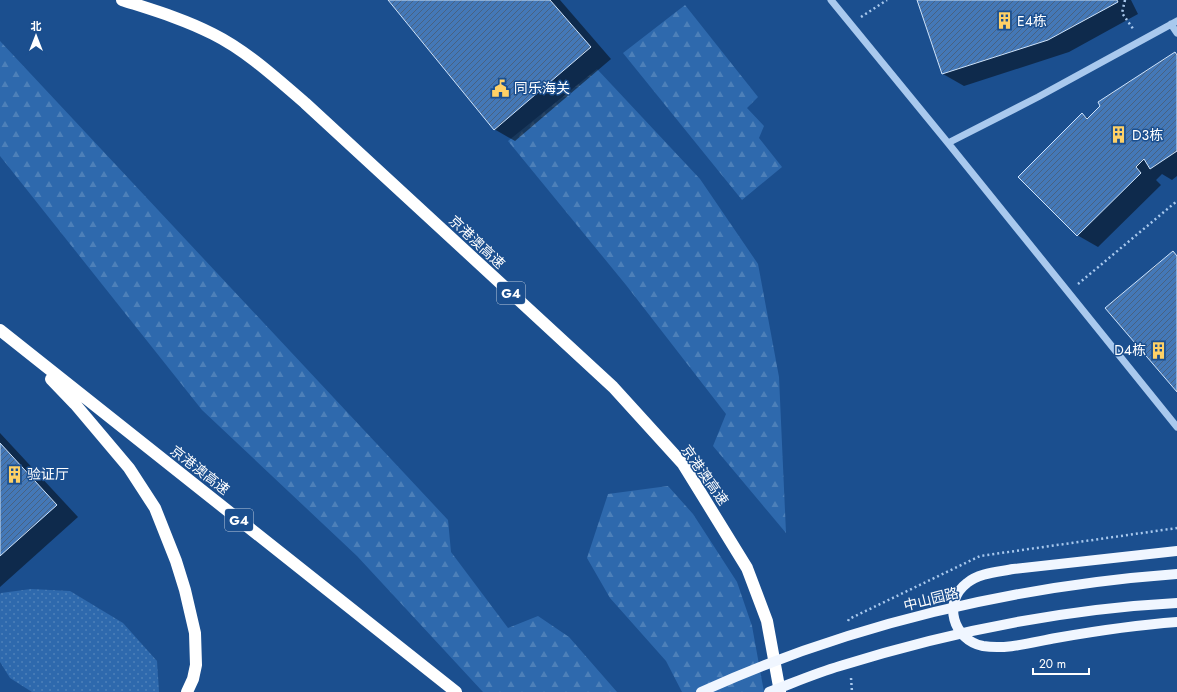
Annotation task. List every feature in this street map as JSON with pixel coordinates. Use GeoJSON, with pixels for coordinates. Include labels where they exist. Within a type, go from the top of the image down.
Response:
{"type":"FeatureCollection","features":[{"type":"Feature","properties":{"kind":"highway","name":"京港澳高速"},"geometry":{"type":"LineString","coordinates":[[122,0],[174,16],[214,34],[259,63],[311,108],[613,387],[683,464],[747,568],[767,621],[780,692]]}},
{"type":"Feature","properties":{"kind":"highway","name":"京港澳高速"},"geometry":{"type":"LineString","coordinates":[[0,330],[456,692]]}},
{"type":"Feature","properties":{"kind":"highway"},"geometry":{"type":"LineString","coordinates":[[22,348],[75,404],[129,468],[155,508],[176,561],[185,590],[195,633],[196,665],[193,679],[187,692]]}},
{"type":"Feature","properties":{"kind":"main road"},"geometry":{"type":"LineString","coordinates":[[1177,551],[1034,566],[990,573],[968,582],[959,592],[953,606],[954,618],[958,630],[972,642],[983,646],[997,647],[1015,645],[1113,629],[1177,622]]}},
{"type":"Feature","properties":{"kind":"main road","name":"中山园路"},"geometry":{"type":"LineString","coordinates":[[701,692],[737,676],[797,653],[862,632],[930,613],[1076,584],[1142,576],[1177,574]]}},
{"type":"Feature","properties":{"kind":"main road"},"geometry":{"type":"LineString","coordinates":[[769,692],[839,666],[910,646],[972,631],[1095,610],[1177,602]]}},
{"type":"Feature","properties":{"kind":"lane"},"geometry":{"type":"LineString","coordinates":[[831,0],[1177,427]]}},
{"type":"Feature","properties":{"kind":"lane"},"geometry":{"type":"LineString","coordinates":[[948,143],[1038,97],[1174,23],[1177,32]]}},
{"type":"Feature","properties":{"kind":"path"},"geometry":{"type":"LineString","coordinates":[[850,23],[887,0]]}},
{"type":"Feature","properties":{"kind":"path"},"geometry":{"type":"LineString","coordinates":[[1125,0],[1122,13],[1141,40]]}},
{"type":"Feature","properties":{"kind":"path"},"geometry":{"type":"LineString","coordinates":[[1068,292],[1177,201]]}},
{"type":"Feature","properties":{"kind":"green space"},"geometry":{"type":"Polygon","coordinates":[[[685,5],[758,97],[747,108],[764,126],[759,138],[782,167],[742,200],[623,53],[685,5]]]}},
{"type":"Feature","properties":{"kind":"green space"},"geometry":{"type":"Polygon","coordinates":[[[0,41],[448,520],[451,552],[508,628],[538,616],[569,637],[617,692],[483,692],[357,556],[202,410],[0,156],[0,41]]]}},
{"type":"Feature","properties":{"kind":"green space"},"geometry":{"type":"Polygon","coordinates":[[[597,69],[700,179],[758,264],[779,377],[786,533],[713,446],[726,414],[626,285],[508,141],[597,69]]]}},
{"type":"Feature","properties":{"kind":"green space"},"geometry":{"type":"Polygon","coordinates":[[[668,486],[693,514],[737,582],[752,626],[764,692],[682,692],[666,661],[610,598],[587,558],[608,494],[668,486]]]}},
{"type":"Feature","properties":{"kind":"green space"},"geometry":{"type":"Polygon","coordinates":[[[31,589],[70,591],[123,623],[157,661],[159,692],[32,692],[10,678],[0,662],[0,594],[31,589]]]}},
{"type":"Feature","properties":{"kind":"building","name":"同乐海关"},"geometry":{"type":"Polygon","coordinates":[[[388,0],[550,0],[591,47],[494,130],[388,0]]]}},
{"type":"Feature","properties":{"kind":"building","name":"E4栋"},"geometry":{"type":"Polygon","coordinates":[[[917,0],[1117,0],[1118,2],[1048,40],[942,74],[917,0]]]}},
{"type":"Feature","properties":{"kind":"building","name":"D3栋"},"geometry":{"type":"Polygon","coordinates":[[[1175,52],[1177,55],[1177,151],[1150,169],[1144,159],[1136,167],[1141,173],[1077,236],[1018,177],[1082,113],[1087,119],[1100,106],[1098,102],[1175,52]]]}},
{"type":"Feature","properties":{"kind":"building","name":"D4栋"},"geometry":{"type":"Polygon","coordinates":[[[1173,251],[1177,256],[1177,392],[1105,308],[1173,251]]]}},
{"type":"Feature","properties":{"kind":"building","name":"验证厅"},"geometry":{"type":"Polygon","coordinates":[[[0,443],[57,505],[0,556],[0,443]]]}},
{"type":"Feature","properties":{"kind":"place","name":"E4栋"},"geometry":{"type":"Point","coordinates":[1004,21]}},
{"type":"Feature","properties":{"kind":"place","name":"同乐海关"},"geometry":{"type":"Point","coordinates":[501,88]}},
{"type":"Feature","properties":{"kind":"place","name":"D3栋"},"geometry":{"type":"Point","coordinates":[1119,135]}},
{"type":"Feature","properties":{"kind":"place","name":"D4栋"},"geometry":{"type":"Point","coordinates":[1159,350]}},
{"type":"Feature","properties":{"kind":"place","name":"验证厅"},"geometry":{"type":"Point","coordinates":[14,474]}}]}
